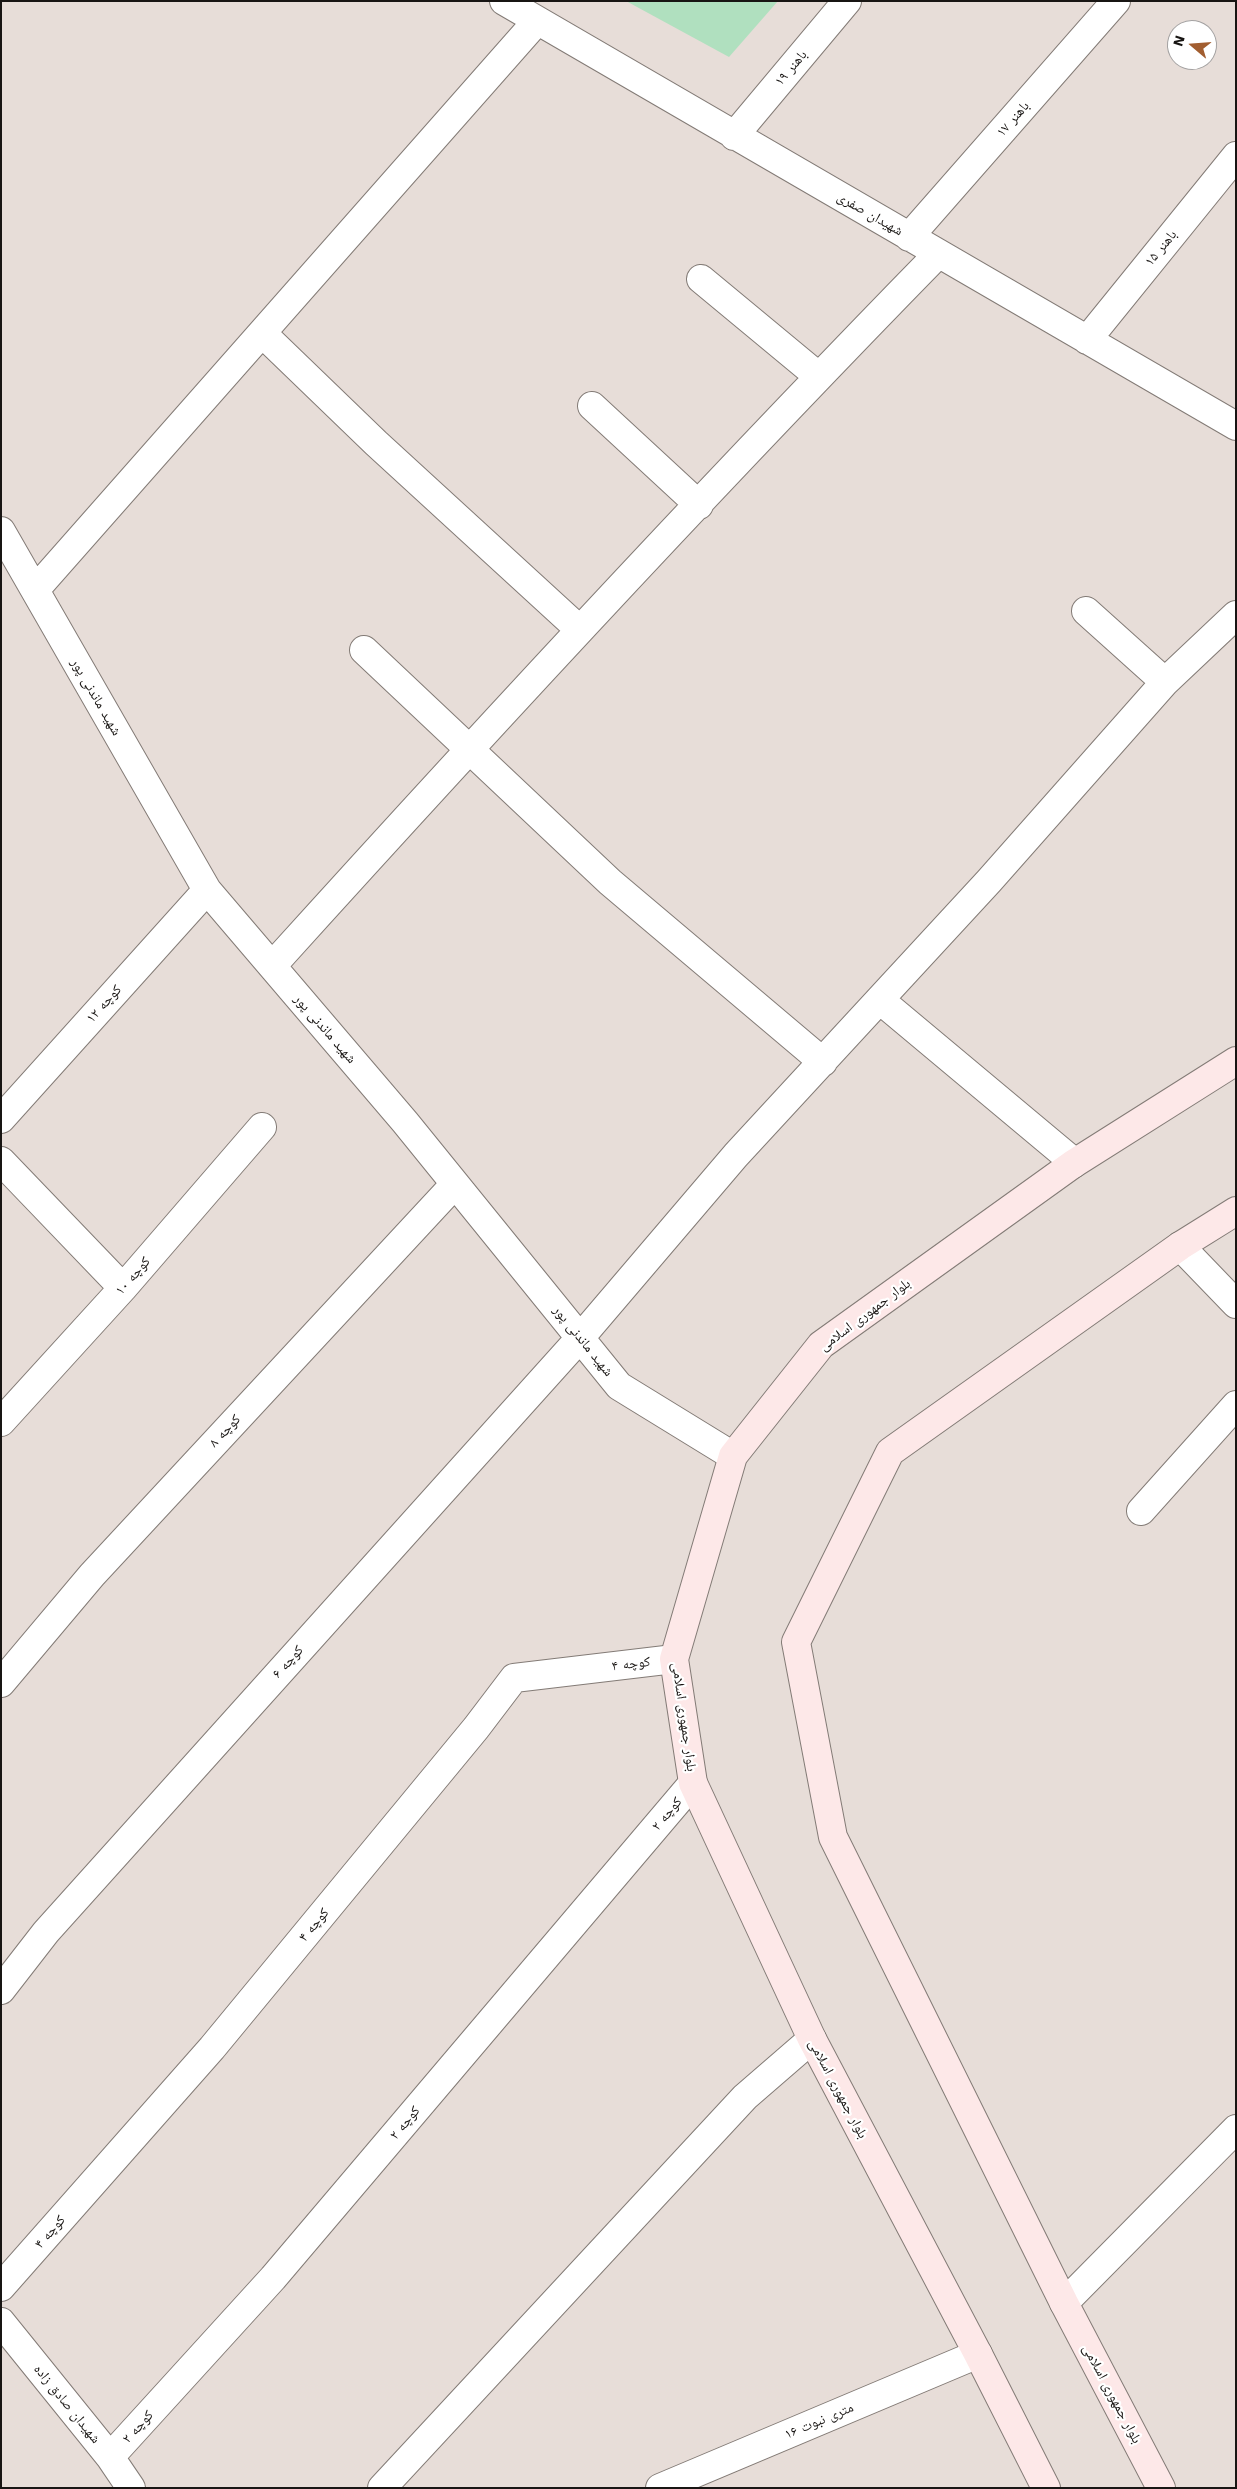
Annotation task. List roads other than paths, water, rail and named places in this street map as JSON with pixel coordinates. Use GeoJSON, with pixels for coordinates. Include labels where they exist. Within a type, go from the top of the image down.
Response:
{"type":"FeatureCollection","features":[{"type":"Feature","properties":{"kind":"main road","name":"بلوار جمهوری اسلامی"},"geometry":{"type":"LineString","coordinates":[[1046,2488],[978,2354],[812,2039],[693,1783],[674,1659],[733,1456],[821,1345],[1073,1164],[1236,1061]]}},
{"type":"Feature","properties":{"kind":"main road","name":"بلوار جمهوری اسلامی"},"geometry":{"type":"LineString","coordinates":[[1161,2488],[1064,2303],[833,1837],[796,1642],[890,1452],[1180,1246],[1236,1211]]}},
{"type":"Feature","properties":{"kind":"street","name":"شهیدان صفری"},"geometry":{"type":"LineString","coordinates":[[504,1],[1236,426]]}},
{"type":"Feature","properties":{"kind":"street","name":"باهنر ۱۹"},"geometry":{"type":"LineString","coordinates":[[734,136],[847,1]]}},
{"type":"Feature","properties":{"kind":"street","name":"باهنر ۱۷"},"geometry":{"type":"LineString","coordinates":[[909,237],[1116,1]]}},
{"type":"Feature","properties":{"kind":"street"},"geometry":{"type":"LineString","coordinates":[[35,590],[537,21]]}},
{"type":"Feature","properties":{"kind":"street","name":"باهنر ۱۵"},"geometry":{"type":"LineString","coordinates":[[1086,340],[1236,156]]}},
{"type":"Feature","properties":{"kind":"street"},"geometry":{"type":"LineString","coordinates":[[272,966],[468,749],[818,376],[938,254]]}},
{"type":"Feature","properties":{"kind":"street"},"geometry":{"type":"LineString","coordinates":[[701,280],[818,376]]}},
{"type":"Feature","properties":{"kind":"street"},"geometry":{"type":"LineString","coordinates":[[262,333],[376,443],[580,630]]}},
{"type":"Feature","properties":{"kind":"street"},"geometry":{"type":"LineString","coordinates":[[592,406],[699,504]]}},
{"type":"Feature","properties":{"kind":"street","name":"شهید ماندنی پور"},"geometry":{"type":"LineString","coordinates":[[4,543],[35,590],[207,890],[455,1184],[619,1386],[733,1456]]}},
{"type":"Feature","properties":{"kind":"street"},"geometry":{"type":"LineString","coordinates":[[1086,611],[1164,682]]}},
{"type":"Feature","properties":{"kind":"street","name":"کوچه ۶"},"geometry":{"type":"LineString","coordinates":[[1,1990],[46,1932],[580,1338],[736,1155],[989,881],[1164,682],[1236,614]]}},
{"type":"Feature","properties":{"kind":"street"},"geometry":{"type":"LineString","coordinates":[[364,650],[610,882],[823,1062]]}},
{"type":"Feature","properties":{"kind":"street","name":"کوچه ۱۲"},"geometry":{"type":"LineString","coordinates":[[1,1119],[207,890]]}},
{"type":"Feature","properties":{"kind":"street"},"geometry":{"type":"LineString","coordinates":[[880,1000],[1069,1158],[1073,1164]]}},
{"type":"Feature","properties":{"kind":"street","name":"کوچه ۱۰"},"geometry":{"type":"LineString","coordinates":[[1,1422],[123,1288],[262,1127]]}},
{"type":"Feature","properties":{"kind":"street"},"geometry":{"type":"LineString","coordinates":[[1,1161],[123,1288]]}},
{"type":"Feature","properties":{"kind":"street","name":"کوچه ۸"},"geometry":{"type":"LineString","coordinates":[[1,1683],[92,1575],[455,1184]]}},
{"type":"Feature","properties":{"kind":"street"},"geometry":{"type":"LineString","coordinates":[[1180,1246],[1236,1304]]}},
{"type":"Feature","properties":{"kind":"street"},"geometry":{"type":"LineString","coordinates":[[1141,1511],[1236,1405]]}},
{"type":"Feature","properties":{"kind":"street","name":"کوچه ۴"},"geometry":{"type":"LineString","coordinates":[[1,2287],[212,2048],[476,1728],[514,1678],[674,1659]]}},
{"type":"Feature","properties":{"kind":"street","name":"کوچه ۲"},"geometry":{"type":"LineString","coordinates":[[110,2457],[273,2278],[693,1783]]}},
{"type":"Feature","properties":{"kind":"street"},"geometry":{"type":"LineString","coordinates":[[382,2488],[745,2097],[812,2039]]}},
{"type":"Feature","properties":{"kind":"street"},"geometry":{"type":"LineString","coordinates":[[1064,2303],[1236,2129]]}},
{"type":"Feature","properties":{"kind":"street","name":"شهیدان صادق زاده"},"geometry":{"type":"LineString","coordinates":[[1,2322],[110,2457],[131,2488]]}},
{"type":"Feature","properties":{"kind":"street","name":"۱۶ متری نبوت"},"geometry":{"type":"LineString","coordinates":[[660,2488],[978,2354]]}}]}
